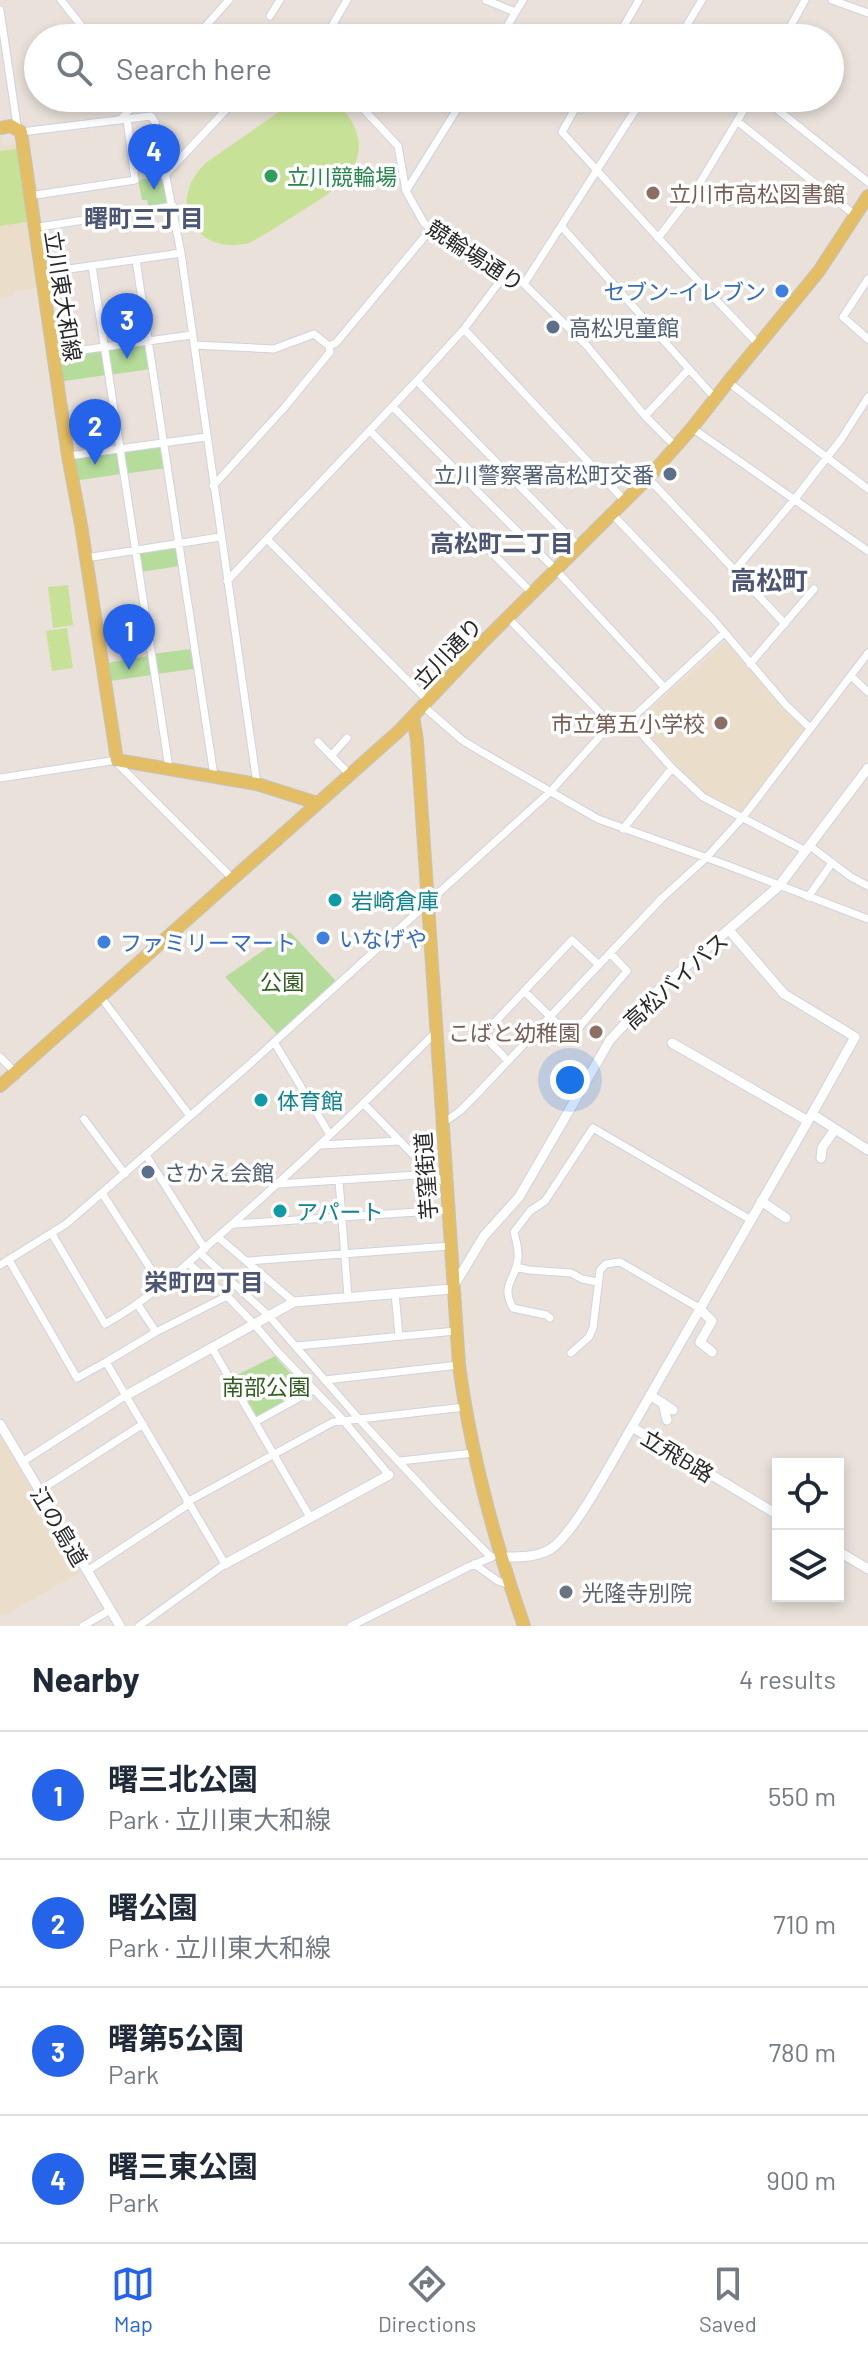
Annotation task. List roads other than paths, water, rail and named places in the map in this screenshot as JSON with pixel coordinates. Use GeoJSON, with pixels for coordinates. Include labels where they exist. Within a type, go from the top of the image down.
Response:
{"type":"FeatureCollection","features":[{"type":"Feature","properties":{"kind":"main road"},"geometry":{"type":"LineString","coordinates":[[0,128],[11,126],[21,132]]}},
{"type":"Feature","properties":{"kind":"main road","name":"立川東大和線"},"geometry":{"type":"LineString","coordinates":[[21,132],[33,228],[117,760]]}},
{"type":"Feature","properties":{"kind":"main road","name":"立川通り"},"geometry":{"type":"LineString","coordinates":[[0,1086],[413,716],[648,478],[819,271],[868,196]]}},
{"type":"Feature","properties":{"kind":"main road","name":"芋窪街道"},"geometry":{"type":"LineString","coordinates":[[413,716],[459,1365],[473,1453],[496,1557],[510,1585],[524,1626]]}},
{"type":"Feature","properties":{"kind":"main road"},"geometry":{"type":"LineString","coordinates":[[117,760],[257,784],[317,803]]}},
{"type":"Feature","properties":{"kind":"street"},"geometry":{"type":"LineString","coordinates":[[61,0],[80,24]]}},
{"type":"Feature","properties":{"kind":"street"},"geometry":{"type":"LineString","coordinates":[[208,24],[229,0]]}},
{"type":"Feature","properties":{"kind":"street"},"geometry":{"type":"LineString","coordinates":[[270,16],[280,0]]}},
{"type":"Feature","properties":{"kind":"street"},"geometry":{"type":"LineString","coordinates":[[333,24],[347,0]]}},
{"type":"Feature","properties":{"kind":"street"},"geometry":{"type":"LineString","coordinates":[[486,0],[515,12]]}},
{"type":"Feature","properties":{"kind":"street"},"geometry":{"type":"LineString","coordinates":[[508,24],[523,0]]}},
{"type":"Feature","properties":{"kind":"street"},"geometry":{"type":"LineString","coordinates":[[625,24],[639,0]]}},
{"type":"Feature","properties":{"kind":"street"},"geometry":{"type":"LineString","coordinates":[[687,24],[702,0]]}},
{"type":"Feature","properties":{"kind":"street"},"geometry":{"type":"LineString","coordinates":[[792,24],[805,0]]}},
{"type":"Feature","properties":{"kind":"street"},"geometry":{"type":"LineString","coordinates":[[837,1],[868,13]]}},
{"type":"Feature","properties":{"kind":"street"},"geometry":{"type":"LineString","coordinates":[[0,10],[17,125],[21,132],[151,116],[155,122],[181,253],[257,784]]}},
{"type":"Feature","properties":{"kind":"street"},"geometry":{"type":"LineString","coordinates":[[29,196],[135,180],[124,119],[129,112]]}},
{"type":"Feature","properties":{"kind":"street"},"geometry":{"type":"LineString","coordinates":[[164,176],[224,112]]}},
{"type":"Feature","properties":{"kind":"street","name":"競輪場通り"},"geometry":{"type":"LineString","coordinates":[[366,112],[398,146],[406,191],[424,223],[524,284],[587,346],[645,416],[676,447]]}},
{"type":"Feature","properties":{"kind":"street"},"geometry":{"type":"LineString","coordinates":[[406,191],[455,112]]}},
{"type":"Feature","properties":{"kind":"street"},"geometry":{"type":"LineString","coordinates":[[573,112],[562,132],[758,344]]}},
{"type":"Feature","properties":{"kind":"street"},"geometry":{"type":"LineString","coordinates":[[524,284],[634,112]]}},
{"type":"Feature","properties":{"kind":"street"},"geometry":{"type":"LineString","coordinates":[[658,238],[698,186],[742,112]]}},
{"type":"Feature","properties":{"kind":"street"},"geometry":{"type":"LineString","coordinates":[[780,112],[868,182]]}},
{"type":"Feature","properties":{"kind":"street"},"geometry":{"type":"LineString","coordinates":[[737,121],[856,216]]}},
{"type":"Feature","properties":{"kind":"street"},"geometry":{"type":"LineString","coordinates":[[33,228],[173,206]]}},
{"type":"Feature","properties":{"kind":"street"},"geometry":{"type":"LineString","coordinates":[[562,227],[715,398]]}},
{"type":"Feature","properties":{"kind":"street"},"geometry":{"type":"LineString","coordinates":[[329,346],[336,343],[366,309],[431,229]]}},
{"type":"Feature","properties":{"kind":"street"},"geometry":{"type":"LineString","coordinates":[[41,273],[181,253]]}},
{"type":"Feature","properties":{"kind":"street"},"geometry":{"type":"LineString","coordinates":[[136,260],[214,776]]}},
{"type":"Feature","properties":{"kind":"street"},"geometry":{"type":"LineString","coordinates":[[92,266],[169,768]]}},
{"type":"Feature","properties":{"kind":"street"},"geometry":{"type":"LineString","coordinates":[[227,581],[417,381],[464,329],[506,273]]}},
{"type":"Feature","properties":{"kind":"street"},"geometry":{"type":"LineString","coordinates":[[868,279],[843,317],[868,339]]}},
{"type":"Feature","properties":{"kind":"street"},"geometry":{"type":"LineString","coordinates":[[464,329],[625,501]]}},
{"type":"Feature","properties":{"kind":"street"},"geometry":{"type":"LineString","coordinates":[[194,345],[274,349],[314,334],[329,346],[330,352],[213,486]]}},
{"type":"Feature","properties":{"kind":"street"},"geometry":{"type":"LineString","coordinates":[[53,354],[192,335]]}},
{"type":"Feature","properties":{"kind":"street"},"geometry":{"type":"LineString","coordinates":[[645,416],[689,369]]}},
{"type":"Feature","properties":{"kind":"street"},"geometry":{"type":"LineString","coordinates":[[417,381],[579,547]]}},
{"type":"Feature","properties":{"kind":"street"},"geometry":{"type":"LineString","coordinates":[[728,382],[868,489]]}},
{"type":"Feature","properties":{"kind":"street"},"geometry":{"type":"LineString","coordinates":[[735,570],[842,438],[868,397]]}},
{"type":"Feature","properties":{"kind":"street"},"geometry":{"type":"LineString","coordinates":[[393,407],[556,570],[665,688]]}},
{"type":"Feature","properties":{"kind":"street"},"geometry":{"type":"LineString","coordinates":[[692,428],[868,551]]}},
{"type":"Feature","properties":{"kind":"street"},"geometry":{"type":"LineString","coordinates":[[370,431],[533,594]]}},
{"type":"Feature","properties":{"kind":"street"},"geometry":{"type":"LineString","coordinates":[[68,456],[206,434]]}},
{"type":"Feature","properties":{"kind":"street"},"geometry":{"type":"LineString","coordinates":[[648,478],[785,624]]}},
{"type":"Feature","properties":{"kind":"street"},"geometry":{"type":"LineString","coordinates":[[612,514],[713,619],[786,705],[810,728]]}},
{"type":"Feature","properties":{"kind":"street"},"geometry":{"type":"LineString","coordinates":[[86,558],[220,537]]}},
{"type":"Feature","properties":{"kind":"street"},"geometry":{"type":"LineString","coordinates":[[268,540],[462,740],[598,819],[868,919]]}},
{"type":"Feature","properties":{"kind":"street"},"geometry":{"type":"LineString","coordinates":[[750,664],[814,589]]}},
{"type":"Feature","properties":{"kind":"street"},"geometry":{"type":"LineString","coordinates":[[508,618],[618,731],[724,633]]}},
{"type":"Feature","properties":{"kind":"street"},"geometry":{"type":"LineString","coordinates":[[442,1124],[460,1111],[662,898],[706,858],[743,817],[868,653]]}},
{"type":"Feature","properties":{"kind":"street"},"geometry":{"type":"LineString","coordinates":[[851,676],[868,692]]}},
{"type":"Feature","properties":{"kind":"street"},"geometry":{"type":"LineString","coordinates":[[630,721],[703,797],[808,849],[868,886]]}},
{"type":"Feature","properties":{"kind":"street"},"geometry":{"type":"LineString","coordinates":[[0,1265],[52,1234],[125,1174],[550,792],[611,724]]}},
{"type":"Feature","properties":{"kind":"street"},"geometry":{"type":"LineString","coordinates":[[331,756],[347,738]]}},
{"type":"Feature","properties":{"kind":"street"},"geometry":{"type":"LineString","coordinates":[[318,742],[350,775]]}},
{"type":"Feature","properties":{"kind":"street"},"geometry":{"type":"LineString","coordinates":[[0,778],[117,760],[232,878]]}},
{"type":"Feature","properties":{"kind":"street"},"geometry":{"type":"LineString","coordinates":[[623,829],[672,768]]}},
{"type":"Feature","properties":{"kind":"street","name":"高松バイパス"},"geometry":{"type":"LineString","coordinates":[[452,1289],[484,1236],[519,1197],[610,1040],[647,1000],[779,886],[868,768]]}},
{"type":"Feature","properties":{"kind":"street"},"geometry":{"type":"LineString","coordinates":[[808,897],[832,863]]}},
{"type":"Feature","properties":{"kind":"street"},"geometry":{"type":"LineString","coordinates":[[632,1427],[855,1037],[784,994],[729,930]]}},
{"type":"Feature","properties":{"kind":"street"},"geometry":{"type":"LineString","coordinates":[[508,1061],[483,1035],[572,940],[599,965]]}},
{"type":"Feature","properties":{"kind":"street"},"geometry":{"type":"LineString","coordinates":[[524,991],[571,1037],[627,971],[610,953]]}},
{"type":"Feature","properties":{"kind":"street"},"geometry":{"type":"LineString","coordinates":[[100,996],[190,1116]]}},
{"type":"Feature","properties":{"kind":"street"},"geometry":{"type":"LineString","coordinates":[[52,1234],[105,1324],[138,1305],[189,1264],[364,1104],[436,1032]]}},
{"type":"Feature","properties":{"kind":"street"},"geometry":{"type":"LineString","coordinates":[[274,1042],[330,1135]]}},
{"type":"Feature","properties":{"kind":"street"},"geometry":{"type":"LineString","coordinates":[[672,1043],[835,1129],[868,1150]]}},
{"type":"Feature","properties":{"kind":"street"},"geometry":{"type":"LineString","coordinates":[[0,1057],[15,1072]]}},
{"type":"Feature","properties":{"kind":"street"},"geometry":{"type":"LineString","coordinates":[[364,1104],[432,1174],[446,1184]]}},
{"type":"Feature","properties":{"kind":"street"},"geometry":{"type":"LineString","coordinates":[[84,1119],[125,1174]]}},
{"type":"Feature","properties":{"kind":"street"},"geometry":{"type":"LineString","coordinates":[[550,1318],[513,1308],[506,1290],[518,1257],[514,1232],[530,1211],[545,1201],[593,1128],[751,1220]]}},
{"type":"Feature","properties":{"kind":"street"},"geometry":{"type":"LineString","coordinates":[[821,1158],[822,1148],[835,1129]]}},
{"type":"Feature","properties":{"kind":"street"},"geometry":{"type":"LineString","coordinates":[[320,1145],[400,1141]]}},
{"type":"Feature","properties":{"kind":"street"},"geometry":{"type":"LineString","coordinates":[[146,1155],[203,1251],[297,1346],[438,1504],[496,1557],[474,1564],[351,1626]]}},
{"type":"Feature","properties":{"kind":"street"},"geometry":{"type":"LineString","coordinates":[[278,1184],[432,1174]]}},
{"type":"Feature","properties":{"kind":"street"},"geometry":{"type":"LineString","coordinates":[[339,1180],[348,1297]]}},
{"type":"Feature","properties":{"kind":"street"},"geometry":{"type":"LineString","coordinates":[[102,1193],[161,1285]]}},
{"type":"Feature","properties":{"kind":"street"},"geometry":{"type":"LineString","coordinates":[[761,1201],[786,1218]]}},
{"type":"Feature","properties":{"kind":"street"},"geometry":{"type":"LineString","coordinates":[[234,1224],[448,1210]]}},
{"type":"Feature","properties":{"kind":"street"},"geometry":{"type":"LineString","coordinates":[[218,1237],[294,1302]]}},
{"type":"Feature","properties":{"kind":"street"},"geometry":{"type":"LineString","coordinates":[[248,1261],[450,1246]]}},
{"type":"Feature","properties":{"kind":"street"},"geometry":{"type":"LineString","coordinates":[[9,1260],[77,1378],[156,1332],[227,1296]]}},
{"type":"Feature","properties":{"kind":"street"},"geometry":{"type":"LineString","coordinates":[[571,1353],[589,1337],[593,1328],[600,1270],[606,1264],[620,1262],[699,1308],[712,1321],[700,1342],[712,1352]]}},
{"type":"Feature","properties":{"kind":"street"},"geometry":{"type":"LineString","coordinates":[[139,1626],[225,1564],[389,1475],[254,1324],[189,1264]]}},
{"type":"Feature","properties":{"kind":"street"},"geometry":{"type":"LineString","coordinates":[[516,1267],[571,1273],[597,1282]]}},
{"type":"Feature","properties":{"kind":"street"},"geometry":{"type":"LineString","coordinates":[[22,1462],[125,1396],[294,1302],[452,1289]]}},
{"type":"Feature","properties":{"kind":"street"},"geometry":{"type":"LineString","coordinates":[[395,1293],[399,1336]]}},
{"type":"Feature","properties":{"kind":"street"},"geometry":{"type":"LineString","coordinates":[[138,1305],[156,1332]]}},
{"type":"Feature","properties":{"kind":"street"},"geometry":{"type":"LineString","coordinates":[[297,1346],[456,1331]]}},
{"type":"Feature","properties":{"kind":"street"},"geometry":{"type":"LineString","coordinates":[[212,1348],[310,1517]]}},
{"type":"Feature","properties":{"kind":"street"},"geometry":{"type":"LineString","coordinates":[[106,1362],[225,1564]]}},
{"type":"Feature","properties":{"kind":"street"},"geometry":{"type":"LineString","coordinates":[[325,1380],[459,1365]]}},
{"type":"Feature","properties":{"kind":"street"},"geometry":{"type":"LineString","coordinates":[[255,1422],[313,1390]]}},
{"type":"Feature","properties":{"kind":"street"},"geometry":{"type":"LineString","coordinates":[[650,1395],[673,1410]]}},
{"type":"Feature","properties":{"kind":"street"},"geometry":{"type":"LineString","coordinates":[[663,1403],[667,1420]]}},
{"type":"Feature","properties":{"kind":"street"},"geometry":{"type":"LineString","coordinates":[[87,1571],[188,1503],[333,1422],[465,1407]]}},
{"type":"Feature","properties":{"kind":"street","name":"江の島道"},"geometry":{"type":"LineString","coordinates":[[0,1424],[120,1626]]}},
{"type":"Feature","properties":{"kind":"street"},"geometry":{"type":"LineString","coordinates":[[39,1491],[143,1424]]}},
{"type":"Feature","properties":{"kind":"street","name":"立飛B路"},"geometry":{"type":"LineString","coordinates":[[496,1557],[523,1557],[551,1549],[575,1522],[632,1427],[772,1511]]}},
{"type":"Feature","properties":{"kind":"street"},"geometry":{"type":"LineString","coordinates":[[400,1461],[473,1453]]}},
{"type":"Feature","properties":{"kind":"street"},"geometry":{"type":"LineString","coordinates":[[844,1555],[868,1569]]}},
{"type":"Feature","properties":{"kind":"street"},"geometry":{"type":"LineString","coordinates":[[474,1564],[498,1581],[510,1585]]}},
{"type":"Feature","properties":{"kind":"street"},"geometry":{"type":"LineString","coordinates":[[83,1626],[110,1610]]}},
{"type":"Feature","properties":{"kind":"place","name":"立川競輪場"},"geometry":{"type":"Point","coordinates":[271,176]}},
{"type":"Feature","properties":{"kind":"place","name":"曙三東公園"},"geometry":{"type":"Point","coordinates":[154,190]}},
{"type":"Feature","properties":{"kind":"place","name":"立川市高松図書館"},"geometry":{"type":"Point","coordinates":[653,193]}},
{"type":"Feature","properties":{"kind":"place","name":"セブン-イレブン"},"geometry":{"type":"Point","coordinates":[782,291]}},
{"type":"Feature","properties":{"kind":"place","name":"高松児童館"},"geometry":{"type":"Point","coordinates":[553,327]}},
{"type":"Feature","properties":{"kind":"place","name":"曙第5公園"},"geometry":{"type":"Point","coordinates":[127,359]}},
{"type":"Feature","properties":{"kind":"place","name":"曙公園"},"geometry":{"type":"Point","coordinates":[95,465]}},
{"type":"Feature","properties":{"kind":"place","name":"立川警察署高松町交番"},"geometry":{"type":"Point","coordinates":[670,474]}},
{"type":"Feature","properties":{"kind":"place","name":"曙三北公園"},"geometry":{"type":"Point","coordinates":[129,670]}},
{"type":"Feature","properties":{"kind":"place","name":"市立第五小学校"},"geometry":{"type":"Point","coordinates":[721,723]}},
{"type":"Feature","properties":{"kind":"place","name":"岩崎倉庫"},"geometry":{"type":"Point","coordinates":[335,900]}},
{"type":"Feature","properties":{"kind":"place","name":"いなげや"},"geometry":{"type":"Point","coordinates":[323,938]}},
{"type":"Feature","properties":{"kind":"place","name":"ファミリーマート"},"geometry":{"type":"Point","coordinates":[104,942]}},
{"type":"Feature","properties":{"kind":"place","name":"こばと幼稚園"},"geometry":{"type":"Point","coordinates":[596,1032]}},
{"type":"Feature","properties":{"kind":"place","name":"体育館"},"geometry":{"type":"Point","coordinates":[261,1100]}},
{"type":"Feature","properties":{"kind":"place","name":"さかえ会館"},"geometry":{"type":"Point","coordinates":[148,1172]}},
{"type":"Feature","properties":{"kind":"place","name":"アパート"},"geometry":{"type":"Point","coordinates":[280,1211]}},
{"type":"Feature","properties":{"kind":"place","name":"光隆寺別院"},"geometry":{"type":"Point","coordinates":[566,1592]}},
{"type":"Feature","properties":{"kind":"district","name":"曙町三丁目"},"geometry":{"type":"Point","coordinates":[144,217]}},
{"type":"Feature","properties":{"kind":"district","name":"高松町二丁目"},"geometry":{"type":"Point","coordinates":[502,542]}},
{"type":"Feature","properties":{"kind":"district","name":"高松町"},"geometry":{"type":"Point","coordinates":[769,579]}},
{"type":"Feature","properties":{"kind":"district","name":"栄町四丁目"},"geometry":{"type":"Point","coordinates":[204,1281]}},
{"type":"Feature","properties":{"kind":"park label","name":"公園"},"geometry":{"type":"Point","coordinates":[282,981]}},
{"type":"Feature","properties":{"kind":"park label","name":"南部公園"},"geometry":{"type":"Point","coordinates":[266,1386]}}]}
